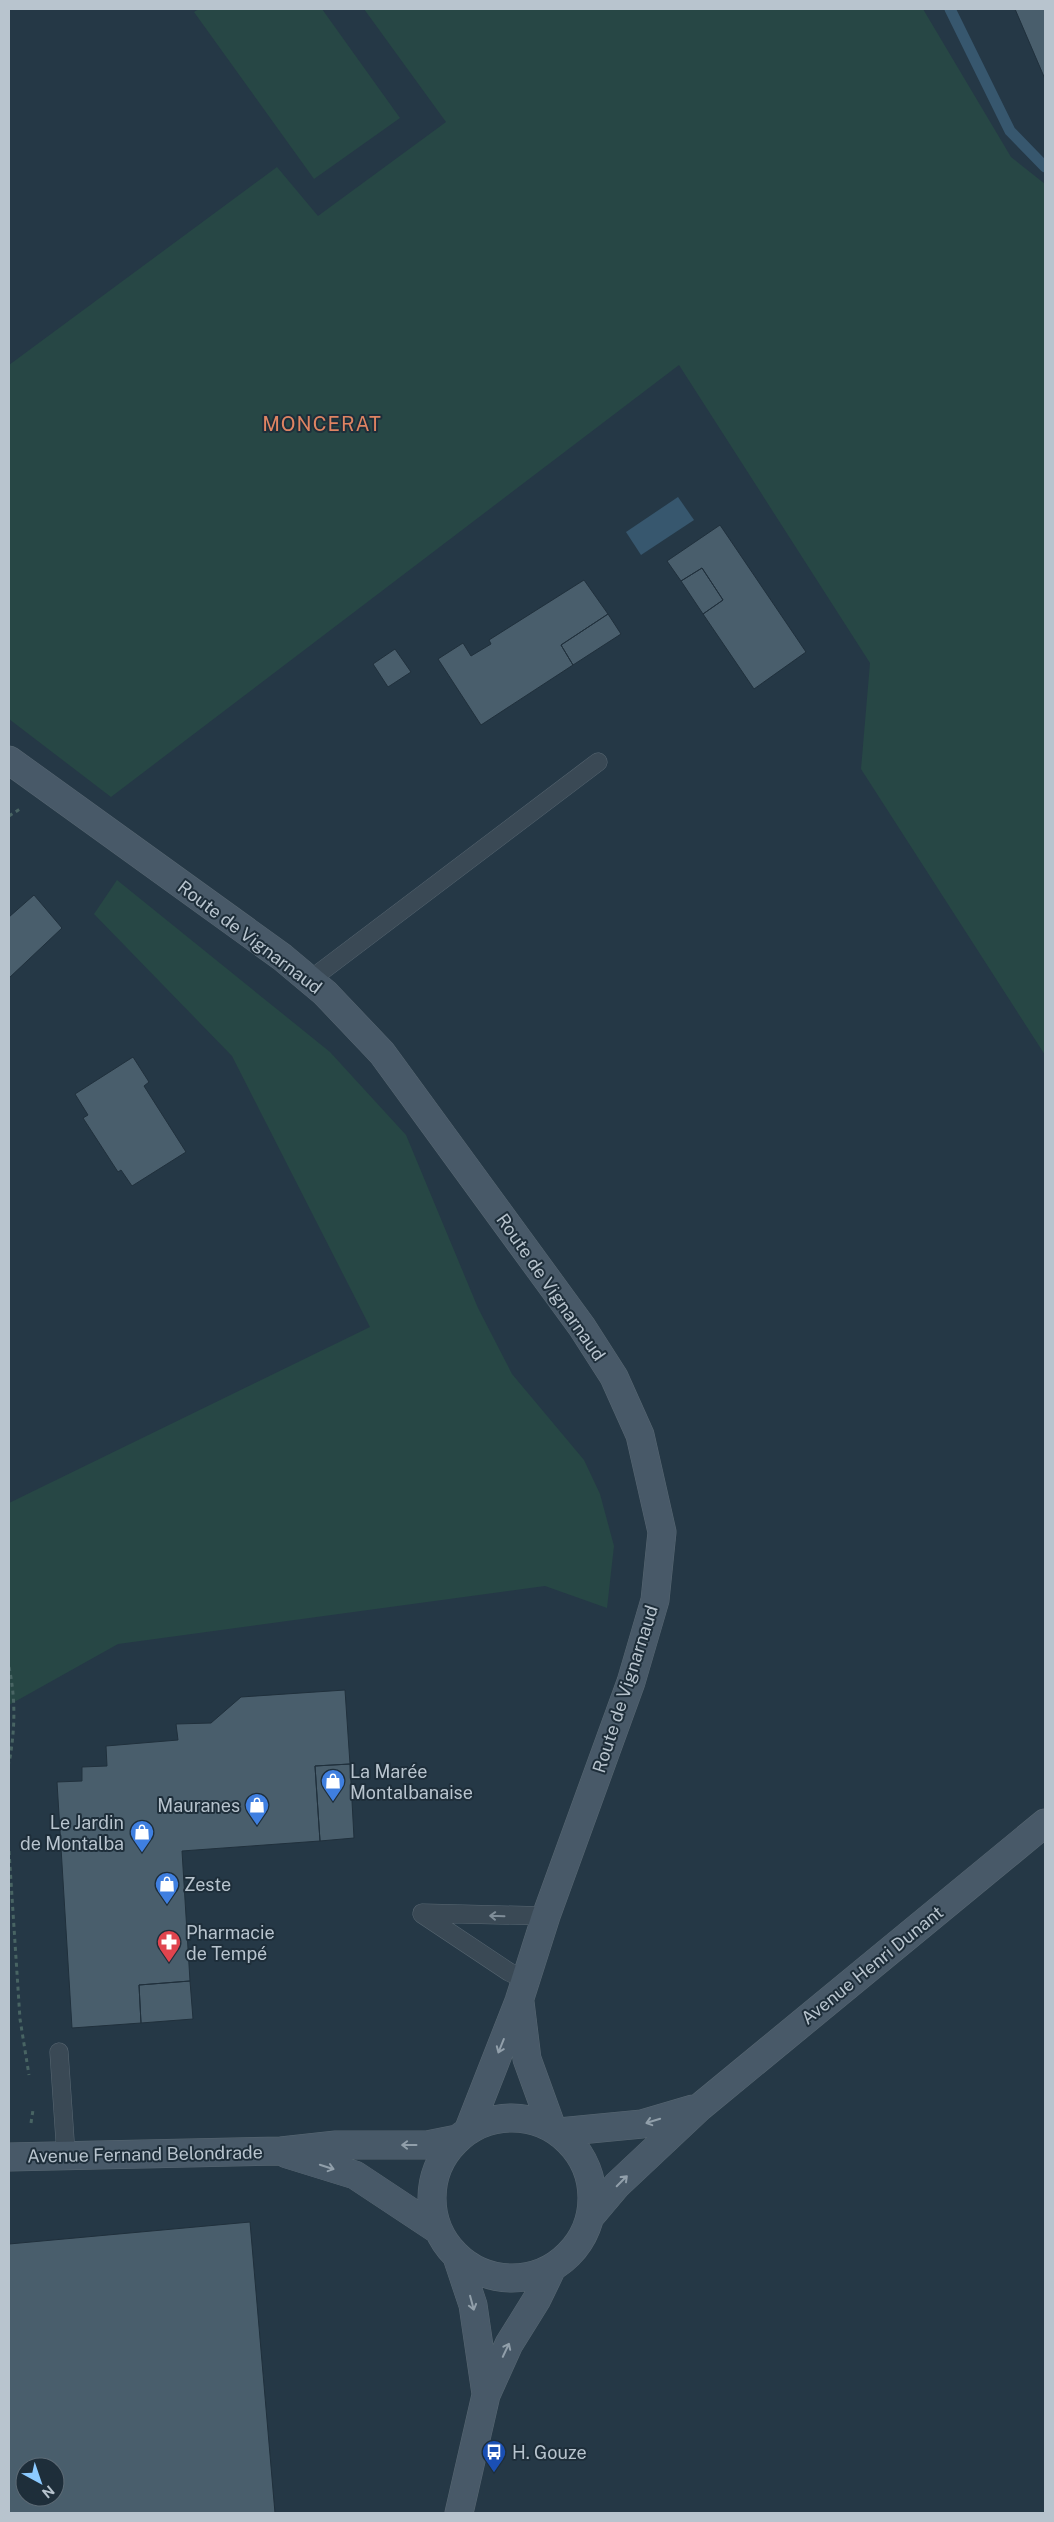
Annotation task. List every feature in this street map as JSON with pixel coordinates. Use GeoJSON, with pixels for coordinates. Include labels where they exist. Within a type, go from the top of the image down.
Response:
{"type":"FeatureCollection","features":[{"type":"Feature","properties":{"kind":"street","name":"Route de Vignarnaud"},"geometry":{"type":"LineString","coordinates":[[9,760],[282,956],[310,980],[382,1053],[576,1319],[614,1377],[640,1435],[662,1532],[655,1600],[631,1682],[546,1916],[522,1990],[463,2135]]}},
{"type":"Feature","properties":{"kind":"street","name":"Avenue Henri Dunant"},"geometry":{"type":"LineString","coordinates":[[590,2217],[618,2185],[700,2107],[1045,1823]]}},
{"type":"Feature","properties":{"kind":"street","name":"Route de Vignarnaud"},"geometry":{"type":"LineString","coordinates":[[522,1990],[527,2059],[555,2130]]}},
{"type":"Feature","properties":{"kind":"street","name":"Avenue Henri Dunant"},"geometry":{"type":"LineString","coordinates":[[555,2130],[642,2124],[700,2107]]}},
{"type":"Feature","properties":{"kind":"street"},"geometry":{"type":"LineString","coordinates":[[459,2513],[486,2395],[509,2344],[537,2299],[552,2268],[574,2249],[583,2234],[590,2217],[592,2199],[587,2170],[572,2145],[555,2130],[524,2118],[495,2120],[463,2135],[442,2158],[433,2182],[432,2206],[438,2230],[446,2245],[457,2257],[486,2274],[520,2278],[552,2268]]}},
{"type":"Feature","properties":{"kind":"street","name":"Avenue Fernand Belondrade"},"geometry":{"type":"LineString","coordinates":[[9,2157],[281,2152],[336,2145],[427,2145],[463,2135]]}},
{"type":"Feature","properties":{"kind":"street","name":"Avenue Fernand Belondrade"},"geometry":{"type":"LineString","coordinates":[[281,2152],[356,2175],[438,2230]]}},
{"type":"Feature","properties":{"kind":"street"},"geometry":{"type":"LineString","coordinates":[[457,2257],[473,2305],[486,2395]]}},
{"type":"Feature","properties":{"kind":"lane"},"geometry":{"type":"LineString","coordinates":[[310,980],[598,762]]}},
{"type":"Feature","properties":{"kind":"lane"},"geometry":{"type":"LineString","coordinates":[[522,1990],[509,1972],[422,1913],[546,1916]]}},
{"type":"Feature","properties":{"kind":"lane"},"geometry":{"type":"LineString","coordinates":[[59,2052],[66,2155]]}},
{"type":"Feature","properties":{"kind":"path"},"geometry":{"type":"LineString","coordinates":[[9,1667],[14,1691],[13,1738],[9,1763]]}},
{"type":"Feature","properties":{"kind":"path"},"geometry":{"type":"LineString","coordinates":[[9,1852],[20,2019],[32,2083]]}},
{"type":"Feature","properties":{"kind":"path"},"geometry":{"type":"LineString","coordinates":[[32,2129],[31,2115],[36,2101]]}},
{"type":"Feature","properties":{"kind":"green space"},"geometry":{"type":"Polygon","coordinates":[[[199,9],[322,9],[400,118],[314,179],[194,12],[199,9]]]}},
{"type":"Feature","properties":{"kind":"green space"},"geometry":{"type":"Polygon","coordinates":[[[364,9],[923,9],[1011,157],[1045,184],[1045,1055],[861,769],[870,663],[679,365],[111,797],[9,719],[9,365],[277,167],[318,216],[446,122],[364,9]]]}},
{"type":"Feature","properties":{"kind":"green space"},"geometry":{"type":"Polygon","coordinates":[[[117,880],[330,1052],[406,1135],[478,1308],[512,1374],[584,1460],[600,1494],[614,1546],[607,1608],[545,1586],[118,1644],[9,1705],[9,1503],[370,1327],[232,1056],[94,914],[117,880]]]}},
{"type":"Feature","properties":{"kind":"water"},"geometry":{"type":"Polygon","coordinates":[[[678,497],[694,520],[641,555],[626,532],[678,497]]]}},
{"type":"Feature","properties":{"kind":"building"},"geometry":{"type":"Polygon","coordinates":[[[1015,9],[1045,9],[1045,79],[1015,9]]]}},
{"type":"Feature","properties":{"kind":"building"},"geometry":{"type":"Polygon","coordinates":[[[720,525],[806,652],[754,689],[703,614],[723,600],[702,568],[681,581],[667,561],[720,525]]]}},
{"type":"Feature","properties":{"kind":"building"},"geometry":{"type":"Polygon","coordinates":[[[702,568],[723,600],[703,614],[681,581],[702,568]]]}},
{"type":"Feature","properties":{"kind":"building"},"geometry":{"type":"Polygon","coordinates":[[[584,580],[608,614],[561,645],[573,665],[481,725],[438,659],[463,643],[471,656],[491,644],[489,640],[584,580]]]}},
{"type":"Feature","properties":{"kind":"building"},"geometry":{"type":"Polygon","coordinates":[[[608,614],[621,634],[573,665],[561,645],[608,614]]]}},
{"type":"Feature","properties":{"kind":"building"},"geometry":{"type":"Polygon","coordinates":[[[395,649],[411,672],[388,687],[373,664],[395,649]]]}},
{"type":"Feature","properties":{"kind":"building"},"geometry":{"type":"Polygon","coordinates":[[[34,895],[62,928],[9,978],[9,917],[34,895]]]}},
{"type":"Feature","properties":{"kind":"building"},"geometry":{"type":"Polygon","coordinates":[[[133,1057],[149,1082],[144,1086],[186,1152],[132,1186],[121,1170],[118,1172],[83,1118],[88,1115],[75,1094],[133,1057]]]}},
{"type":"Feature","properties":{"kind":"building"},"geometry":{"type":"Polygon","coordinates":[[[345,1690],[350,1764],[315,1766],[320,1841],[182,1851],[190,1981],[139,1985],[141,2023],[72,2028],[57,1782],[82,1781],[82,1767],[107,1766],[106,1746],[178,1740],[176,1724],[211,1723],[241,1697],[345,1690]]]}},
{"type":"Feature","properties":{"kind":"building"},"geometry":{"type":"Polygon","coordinates":[[[350,1764],[354,1838],[320,1841],[315,1766],[350,1764]]]}},
{"type":"Feature","properties":{"kind":"building"},"geometry":{"type":"Polygon","coordinates":[[[190,1981],[193,2019],[141,2023],[139,1985],[190,1981]]]}},
{"type":"Feature","properties":{"kind":"building"},"geometry":{"type":"Polygon","coordinates":[[[250,2222],[275,2513],[9,2513],[9,2244],[250,2222]]]}},
{"type":"Feature","properties":{"kind":"waterway"},"geometry":{"type":"LineString","coordinates":[[950,9],[1010,131],[1045,167]]}},
{"type":"Feature","properties":{"kind":"place","name":"La Marée Montalbanaise"},"geometry":{"type":"Point","coordinates":[333,1802]}},
{"type":"Feature","properties":{"kind":"place","name":"Mauranes"},"geometry":{"type":"Point","coordinates":[257,1826]}},
{"type":"Feature","properties":{"kind":"place","name":"Le Jardin de Montalba"},"geometry":{"type":"Point","coordinates":[142,1853]}},
{"type":"Feature","properties":{"kind":"place","name":"Zeste"},"geometry":{"type":"Point","coordinates":[167,1905]}},
{"type":"Feature","properties":{"kind":"place","name":"Pharmacie de Tempé"},"geometry":{"type":"Point","coordinates":[169,1963]}},
{"type":"Feature","properties":{"kind":"place","name":"H. Gouze"},"geometry":{"type":"Point","coordinates":[494,2473]}},
{"type":"Feature","properties":{"kind":"district","name":"MONCERAT"},"geometry":{"type":"Point","coordinates":[322,424]}}]}
